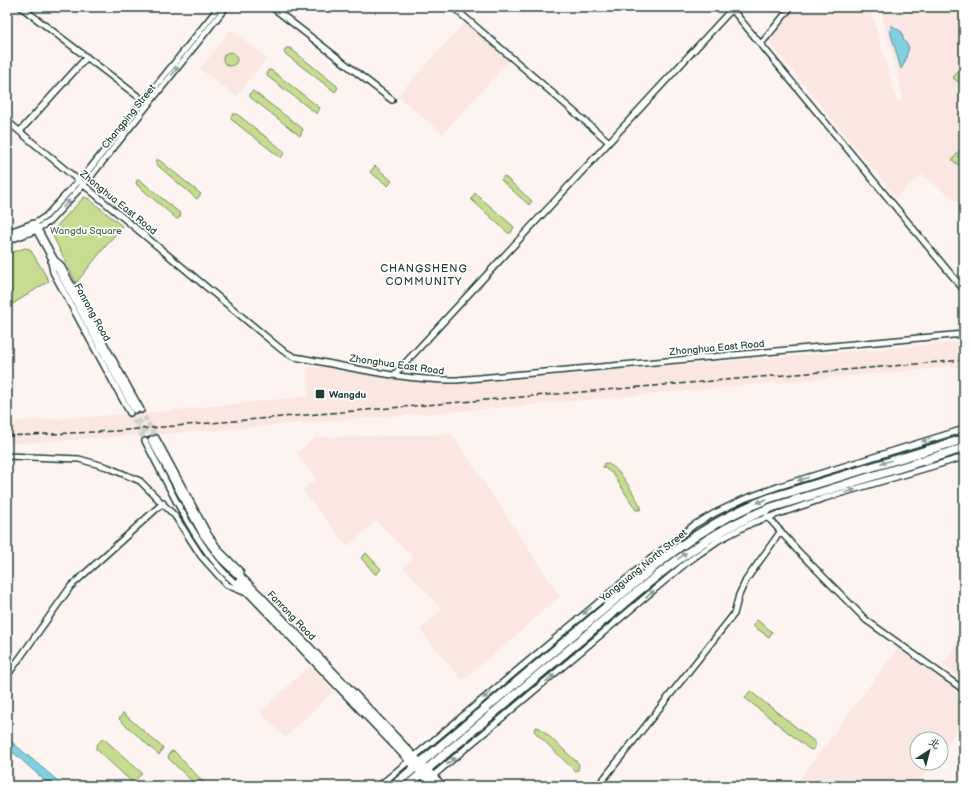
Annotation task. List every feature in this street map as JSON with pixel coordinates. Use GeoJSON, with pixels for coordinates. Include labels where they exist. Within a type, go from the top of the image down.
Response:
{"type":"FeatureCollection","features":[{"type":"Feature","properties":{"kind":"highway","name":"Yangguang North Street"},"geometry":{"type":"LineString","coordinates":[[393,786],[655,566],[676,549],[708,527],[770,498],[964,439]]}},
{"type":"Feature","properties":{"kind":"highway","name":"Yangguang North Street"},"geometry":{"type":"LineString","coordinates":[[407,786],[682,556],[718,532],[762,511],[964,448]]}},
{"type":"Feature","properties":{"kind":"main road"},"geometry":{"type":"LineString","coordinates":[[7,234],[34,227]]}},
{"type":"Feature","properties":{"kind":"main road"},"geometry":{"type":"LineString","coordinates":[[7,240],[34,227]]}},
{"type":"Feature","properties":{"kind":"main road","name":"Fanrong Road"},"geometry":{"type":"LineString","coordinates":[[34,227],[134,410]]}},
{"type":"Feature","properties":{"kind":"main road","name":"Fanrong Road"},"geometry":{"type":"LineString","coordinates":[[412,758],[218,560],[205,542],[151,440],[207,540],[221,558],[412,758],[430,778],[434,786]]}},
{"type":"Feature","properties":{"kind":"main road","name":"Fanrong Road"},"geometry":{"type":"LineString","coordinates":[[430,778],[442,786]]}},
{"type":"Feature","properties":{"kind":"street"},"geometry":{"type":"LineString","coordinates":[[21,7],[144,100]]}},
{"type":"Feature","properties":{"kind":"street","name":"Changping Street"},"geometry":{"type":"LineString","coordinates":[[81,183],[144,100],[219,7]]}},
{"type":"Feature","properties":{"kind":"street","name":"Changping Street"},"geometry":{"type":"LineString","coordinates":[[34,227],[50,221],[226,7]]}},
{"type":"Feature","properties":{"kind":"street"},"geometry":{"type":"LineString","coordinates":[[272,7],[392,100]]}},
{"type":"Feature","properties":{"kind":"street"},"geometry":{"type":"LineString","coordinates":[[453,7],[609,142]]}},
{"type":"Feature","properties":{"kind":"street"},"geometry":{"type":"LineString","coordinates":[[761,44],[791,7]]}},
{"type":"Feature","properties":{"kind":"street"},"geometry":{"type":"LineString","coordinates":[[395,374],[731,8],[964,290]]}},
{"type":"Feature","properties":{"kind":"street"},"geometry":{"type":"LineString","coordinates":[[20,131],[87,57]]}},
{"type":"Feature","properties":{"kind":"street","name":"Zhonghua East Road"},"geometry":{"type":"LineString","coordinates":[[7,120],[289,355],[428,379],[457,380],[964,334]]}},
{"type":"Feature","properties":{"kind":"street"},"geometry":{"type":"LineString","coordinates":[[379,786],[642,565],[679,536],[708,517],[765,491],[964,429]]}},
{"type":"Feature","properties":{"kind":"street"},"geometry":{"type":"LineString","coordinates":[[7,456],[79,459],[92,462],[140,480],[175,516],[202,556],[227,584],[250,594]]}},
{"type":"Feature","properties":{"kind":"street"},"geometry":{"type":"LineString","coordinates":[[421,786],[686,563],[733,533],[752,523],[825,498],[964,457]]}},
{"type":"Feature","properties":{"kind":"street"},"geometry":{"type":"LineString","coordinates":[[7,676],[71,586],[163,503]]}},
{"type":"Feature","properties":{"kind":"street"},"geometry":{"type":"LineString","coordinates":[[762,511],[866,620],[964,690]]}},
{"type":"Feature","properties":{"kind":"street"},"geometry":{"type":"LineString","coordinates":[[598,786],[734,614],[744,584],[780,531]]}},
{"type":"Feature","properties":{"kind":"shaded area"},"geometry":{"type":"Polygon","coordinates":[[[796,7],[870,7],[897,102],[903,99],[880,7],[964,7],[964,207],[922,175],[896,197],[767,40],[796,7]]]}},
{"type":"Feature","properties":{"kind":"shaded area"},"geometry":{"type":"Polygon","coordinates":[[[466,21],[510,60],[443,134],[397,96],[466,21]]]}},
{"type":"Feature","properties":{"kind":"shaded area"},"geometry":{"type":"Polygon","coordinates":[[[231,29],[267,58],[236,97],[200,69],[231,29]]]}},
{"type":"Feature","properties":{"kind":"shaded area"},"geometry":{"type":"Polygon","coordinates":[[[964,342],[964,366],[474,410],[165,434],[7,444],[7,422],[128,414],[145,411],[147,413],[309,396],[307,367],[327,367],[442,384],[964,342]]]}},
{"type":"Feature","properties":{"kind":"shaded area"},"geometry":{"type":"Polygon","coordinates":[[[452,434],[560,596],[501,649],[462,680],[420,630],[442,609],[403,567],[413,558],[376,521],[348,547],[302,490],[316,479],[296,453],[316,437],[452,434]]]}},
{"type":"Feature","properties":{"kind":"shaded area"},"geometry":{"type":"Polygon","coordinates":[[[964,635],[964,682],[942,664],[964,635]]]}},
{"type":"Feature","properties":{"kind":"shaded area"},"geometry":{"type":"Polygon","coordinates":[[[898,648],[936,676],[937,674],[964,693],[964,721],[949,741],[949,731],[909,731],[909,771],[927,771],[915,786],[804,786],[798,781],[898,648]]]}},
{"type":"Feature","properties":{"kind":"shaded area"},"geometry":{"type":"Polygon","coordinates":[[[310,665],[334,691],[285,738],[260,712],[310,665]]]}},
{"type":"Feature","properties":{"kind":"green space"},"geometry":{"type":"Polygon","coordinates":[[[286,48],[290,48],[337,86],[338,88],[335,92],[284,53],[286,48]]]}},
{"type":"Feature","properties":{"kind":"green space"},"geometry":{"type":"Polygon","coordinates":[[[230,52],[235,54],[237,59],[235,64],[230,66],[225,64],[223,59],[225,54],[230,52]]]}},
{"type":"Feature","properties":{"kind":"green space"},"geometry":{"type":"Polygon","coordinates":[[[960,68],[964,71],[964,86],[953,78],[960,68]]]}},
{"type":"Feature","properties":{"kind":"green space"},"geometry":{"type":"Polygon","coordinates":[[[268,70],[271,70],[320,108],[317,114],[267,76],[268,70]]]}},
{"type":"Feature","properties":{"kind":"green space"},"geometry":{"type":"Polygon","coordinates":[[[253,91],[303,129],[300,136],[250,97],[250,93],[253,91]]]}},
{"type":"Feature","properties":{"kind":"green space"},"geometry":{"type":"Polygon","coordinates":[[[233,114],[237,114],[285,152],[281,158],[232,120],[231,117],[233,114]]]}},
{"type":"Feature","properties":{"kind":"green space"},"geometry":{"type":"Polygon","coordinates":[[[964,145],[964,169],[952,160],[964,145]]]}},
{"type":"Feature","properties":{"kind":"green space"},"geometry":{"type":"Polygon","coordinates":[[[156,160],[159,160],[201,194],[198,198],[197,199],[156,164],[156,160]]]}},
{"type":"Feature","properties":{"kind":"green space"},"geometry":{"type":"Polygon","coordinates":[[[375,166],[392,181],[388,186],[370,172],[375,166]]]}},
{"type":"Feature","properties":{"kind":"green space"},"geometry":{"type":"Polygon","coordinates":[[[504,176],[532,201],[529,205],[501,180],[504,176]]]}},
{"type":"Feature","properties":{"kind":"green space"},"geometry":{"type":"Polygon","coordinates":[[[137,180],[140,180],[181,214],[179,218],[177,219],[136,184],[137,180]]]}},
{"type":"Feature","properties":{"kind":"green space"},"geometry":{"type":"Polygon","coordinates":[[[475,193],[514,227],[511,233],[508,233],[471,199],[475,193]]]}},
{"type":"Feature","properties":{"kind":"green space","name":"Wangdu Square"},"geometry":{"type":"Polygon","coordinates":[[[84,197],[89,199],[122,226],[76,283],[52,234],[52,231],[84,197]]]}},
{"type":"Feature","properties":{"kind":"green space"},"geometry":{"type":"Polygon","coordinates":[[[25,248],[30,249],[49,281],[8,307],[7,254],[25,248]]]}},
{"type":"Feature","properties":{"kind":"green space"},"geometry":{"type":"Polygon","coordinates":[[[604,463],[615,469],[626,481],[641,507],[640,510],[636,510],[613,474],[603,467],[604,463]]]}},
{"type":"Feature","properties":{"kind":"green space"},"geometry":{"type":"Polygon","coordinates":[[[366,553],[381,569],[377,574],[375,574],[361,558],[366,553]]]}},
{"type":"Feature","properties":{"kind":"green space"},"geometry":{"type":"Polygon","coordinates":[[[757,620],[772,632],[769,637],[753,626],[757,620]]]}},
{"type":"Feature","properties":{"kind":"green space"},"geometry":{"type":"Polygon","coordinates":[[[750,691],[815,742],[815,747],[812,750],[809,749],[745,698],[750,691]]]}},
{"type":"Feature","properties":{"kind":"green space"},"geometry":{"type":"Polygon","coordinates":[[[123,713],[163,748],[159,755],[119,719],[123,713]]]}},
{"type":"Feature","properties":{"kind":"green space"},"geometry":{"type":"Polygon","coordinates":[[[536,727],[540,728],[579,764],[578,770],[575,771],[534,731],[536,727]]]}},
{"type":"Feature","properties":{"kind":"green space"},"geometry":{"type":"Polygon","coordinates":[[[102,739],[104,739],[142,773],[133,783],[96,749],[96,746],[102,739]]]}},
{"type":"Feature","properties":{"kind":"green space"},"geometry":{"type":"Polygon","coordinates":[[[174,751],[201,780],[210,786],[197,786],[168,758],[170,752],[174,751]]]}},
{"type":"Feature","properties":{"kind":"water"},"geometry":{"type":"Polygon","coordinates":[[[891,25],[902,32],[903,39],[909,47],[905,62],[901,69],[890,31],[891,25]]]}},
{"type":"Feature","properties":{"kind":"water"},"geometry":{"type":"Polygon","coordinates":[[[7,738],[64,786],[51,786],[7,747],[7,738]]]}},
{"type":"Feature","properties":{"kind":"tunnel"},"geometry":{"type":"LineString","coordinates":[[132,409],[149,441]]}},
{"type":"Feature","properties":{"kind":"tunnel"},"geometry":{"type":"LineString","coordinates":[[141,410],[156,438]]}},
{"type":"Feature","properties":{"kind":"tunnel"},"geometry":{"type":"LineString","coordinates":[[130,413],[145,441]]}},
{"type":"Feature","properties":{"kind":"railway"},"geometry":{"type":"LineString","coordinates":[[7,436],[116,431],[964,360]]}},
{"type":"Feature","properties":{"kind":"place","name":"Wangdu"},"geometry":{"type":"Point","coordinates":[320,394]}},
{"type":"Feature","properties":{"kind":"district","name":"CHANGSHENG COMMUNITY"},"geometry":{"type":"Point","coordinates":[424,274]}}]}
